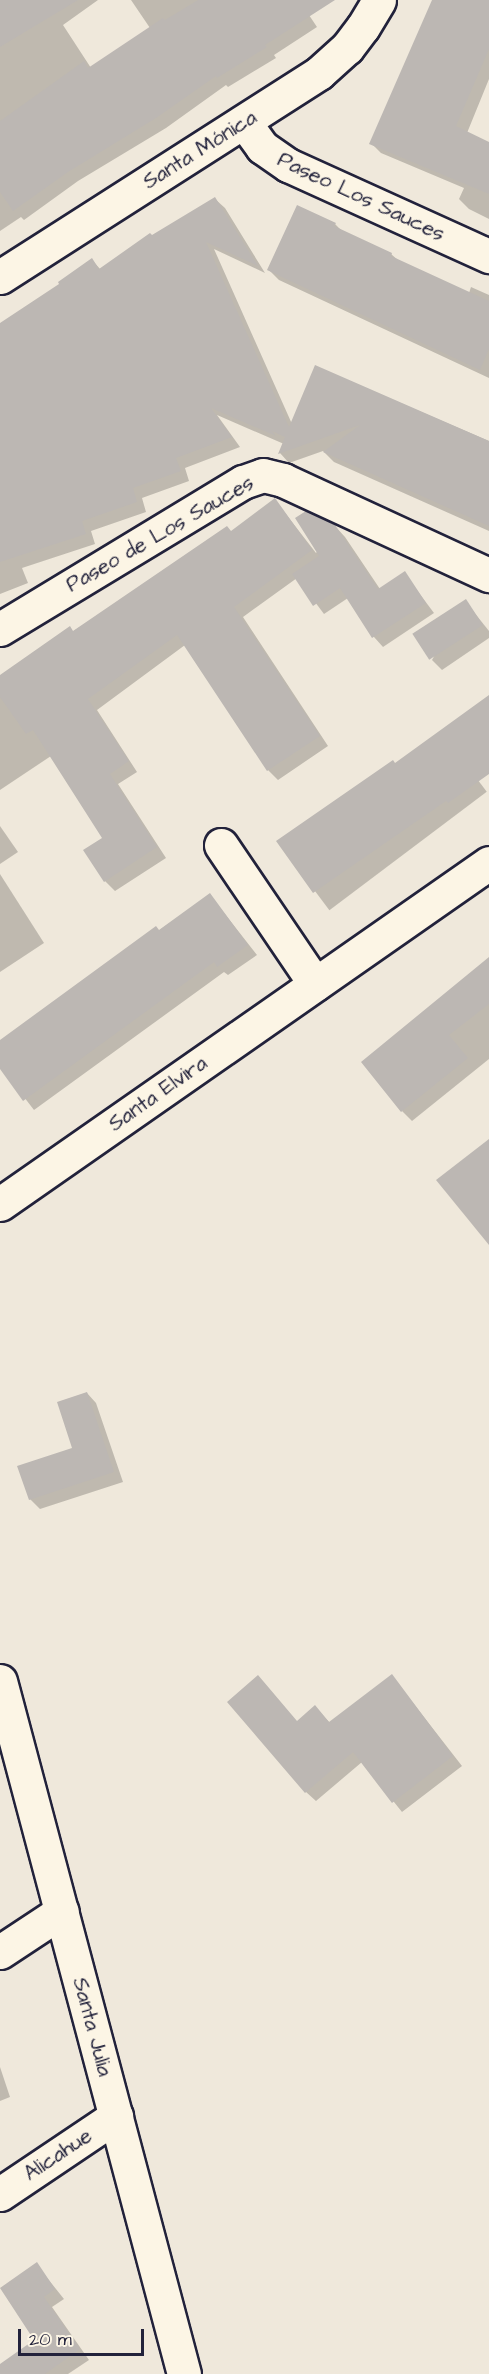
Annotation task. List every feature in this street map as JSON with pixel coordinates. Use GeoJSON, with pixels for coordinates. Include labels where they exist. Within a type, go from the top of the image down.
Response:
{"type":"FeatureCollection","features":[{"type":"Feature","properties":{"kind":"street","name":"Santa Mónica"},"geometry":{"type":"LineString","coordinates":[[0,277],[319,73],[352,41],[379,0]]}},
{"type":"Feature","properties":{"kind":"street","name":"Paseo Los Sauces"},"geometry":{"type":"LineString","coordinates":[[244,122],[262,147],[288,165],[489,256]]}},
{"type":"Feature","properties":{"kind":"street","name":"Paseo de Los Sauces"},"geometry":{"type":"LineString","coordinates":[[0,629],[243,482],[263,475],[283,480],[489,575]]}},
{"type":"Feature","properties":{"kind":"street"},"geometry":{"type":"LineString","coordinates":[[221,845],[315,984]]}},
{"type":"Feature","properties":{"kind":"street","name":"Santa Elvira"},"geometry":{"type":"LineString","coordinates":[[0,1204],[489,863]]}},
{"type":"Feature","properties":{"kind":"street","name":"Santa Julia"},"geometry":{"type":"LineString","coordinates":[[0,1681],[184,2374]]}},
{"type":"Feature","properties":{"kind":"street"},"geometry":{"type":"LineString","coordinates":[[0,1952],[62,1911]]}},
{"type":"Feature","properties":{"kind":"street","name":"Alicahue"},"geometry":{"type":"LineString","coordinates":[[0,2194],[116,2116]]}},
{"type":"Feature","properties":{"kind":"building"},"geometry":{"type":"Polygon","coordinates":[[[0,0],[78,0],[0,47],[0,0]]]}},
{"type":"Feature","properties":{"kind":"building"},"geometry":{"type":"Polygon","coordinates":[[[198,0],[335,0],[265,45],[267,47],[217,78],[216,76],[156,118],[68,172],[13,211],[0,192],[0,121],[84,61],[88,68],[163,18],[165,20],[198,0]]]}},
{"type":"Feature","properties":{"kind":"building"},"geometry":{"type":"Polygon","coordinates":[[[432,0],[489,0],[489,49],[456,126],[489,142],[489,194],[369,144],[432,0]]]}},
{"type":"Feature","properties":{"kind":"building"},"geometry":{"type":"Polygon","coordinates":[[[215,197],[258,266],[206,242],[289,427],[315,365],[489,441],[489,526],[323,452],[360,425],[278,454],[285,437],[272,431],[276,436],[211,408],[232,437],[176,458],[181,471],[133,488],[137,502],[82,521],[86,534],[0,562],[0,323],[59,284],[58,282],[92,258],[99,269],[150,233],[152,235],[215,197]]]}},
{"type":"Feature","properties":{"kind":"building"},"geometry":{"type":"Polygon","coordinates":[[[297,205],[336,223],[334,226],[392,253],[391,256],[489,301],[489,349],[480,370],[267,270],[297,205]]]}},
{"type":"Feature","properties":{"kind":"building"},"geometry":{"type":"Polygon","coordinates":[[[275,498],[312,550],[234,607],[320,736],[267,771],[177,635],[88,699],[129,761],[110,774],[157,847],[104,882],[83,850],[102,838],[33,730],[26,734],[0,697],[0,675],[70,626],[73,631],[227,526],[231,531],[275,498]]]}},
{"type":"Feature","properties":{"kind":"building"},"geometry":{"type":"Polygon","coordinates":[[[306,511],[335,525],[378,589],[405,571],[426,603],[372,638],[340,588],[313,606],[292,574],[319,556],[295,518],[306,511]]]}},
{"type":"Feature","properties":{"kind":"building"},"geometry":{"type":"Polygon","coordinates":[[[466,599],[483,625],[429,660],[412,634],[466,599]]]}},
{"type":"Feature","properties":{"kind":"building"},"geometry":{"type":"Polygon","coordinates":[[[489,695],[489,774],[313,893],[276,841],[393,760],[395,763],[489,695]]]}},
{"type":"Feature","properties":{"kind":"building"},"geometry":{"type":"Polygon","coordinates":[[[210,893],[248,945],[217,967],[214,962],[23,1101],[0,1069],[0,1040],[156,926],[159,930],[210,893]]]}},
{"type":"Feature","properties":{"kind":"building"},"geometry":{"type":"Polygon","coordinates":[[[489,957],[489,1004],[449,1035],[468,1058],[401,1112],[361,1062],[489,957]]]}},
{"type":"Feature","properties":{"kind":"building"},"geometry":{"type":"Polygon","coordinates":[[[489,1139],[489,1245],[436,1180],[489,1139]]]}},
{"type":"Feature","properties":{"kind":"building"},"geometry":{"type":"Polygon","coordinates":[[[87,1392],[114,1472],[29,1500],[17,1466],[72,1448],[57,1402],[87,1392]]]}},
{"type":"Feature","properties":{"kind":"building"},"geometry":{"type":"Polygon","coordinates":[[[392,1674],[453,1756],[392,1803],[353,1752],[305,1793],[227,1702],[258,1675],[297,1721],[315,1705],[329,1722],[392,1674]]]}},
{"type":"Feature","properties":{"kind":"building"},"geometry":{"type":"Polygon","coordinates":[[[37,2262],[55,2289],[44,2297],[80,2349],[45,2374],[0,2374],[0,2364],[34,2340],[0,2288],[37,2262]]]}}]}
